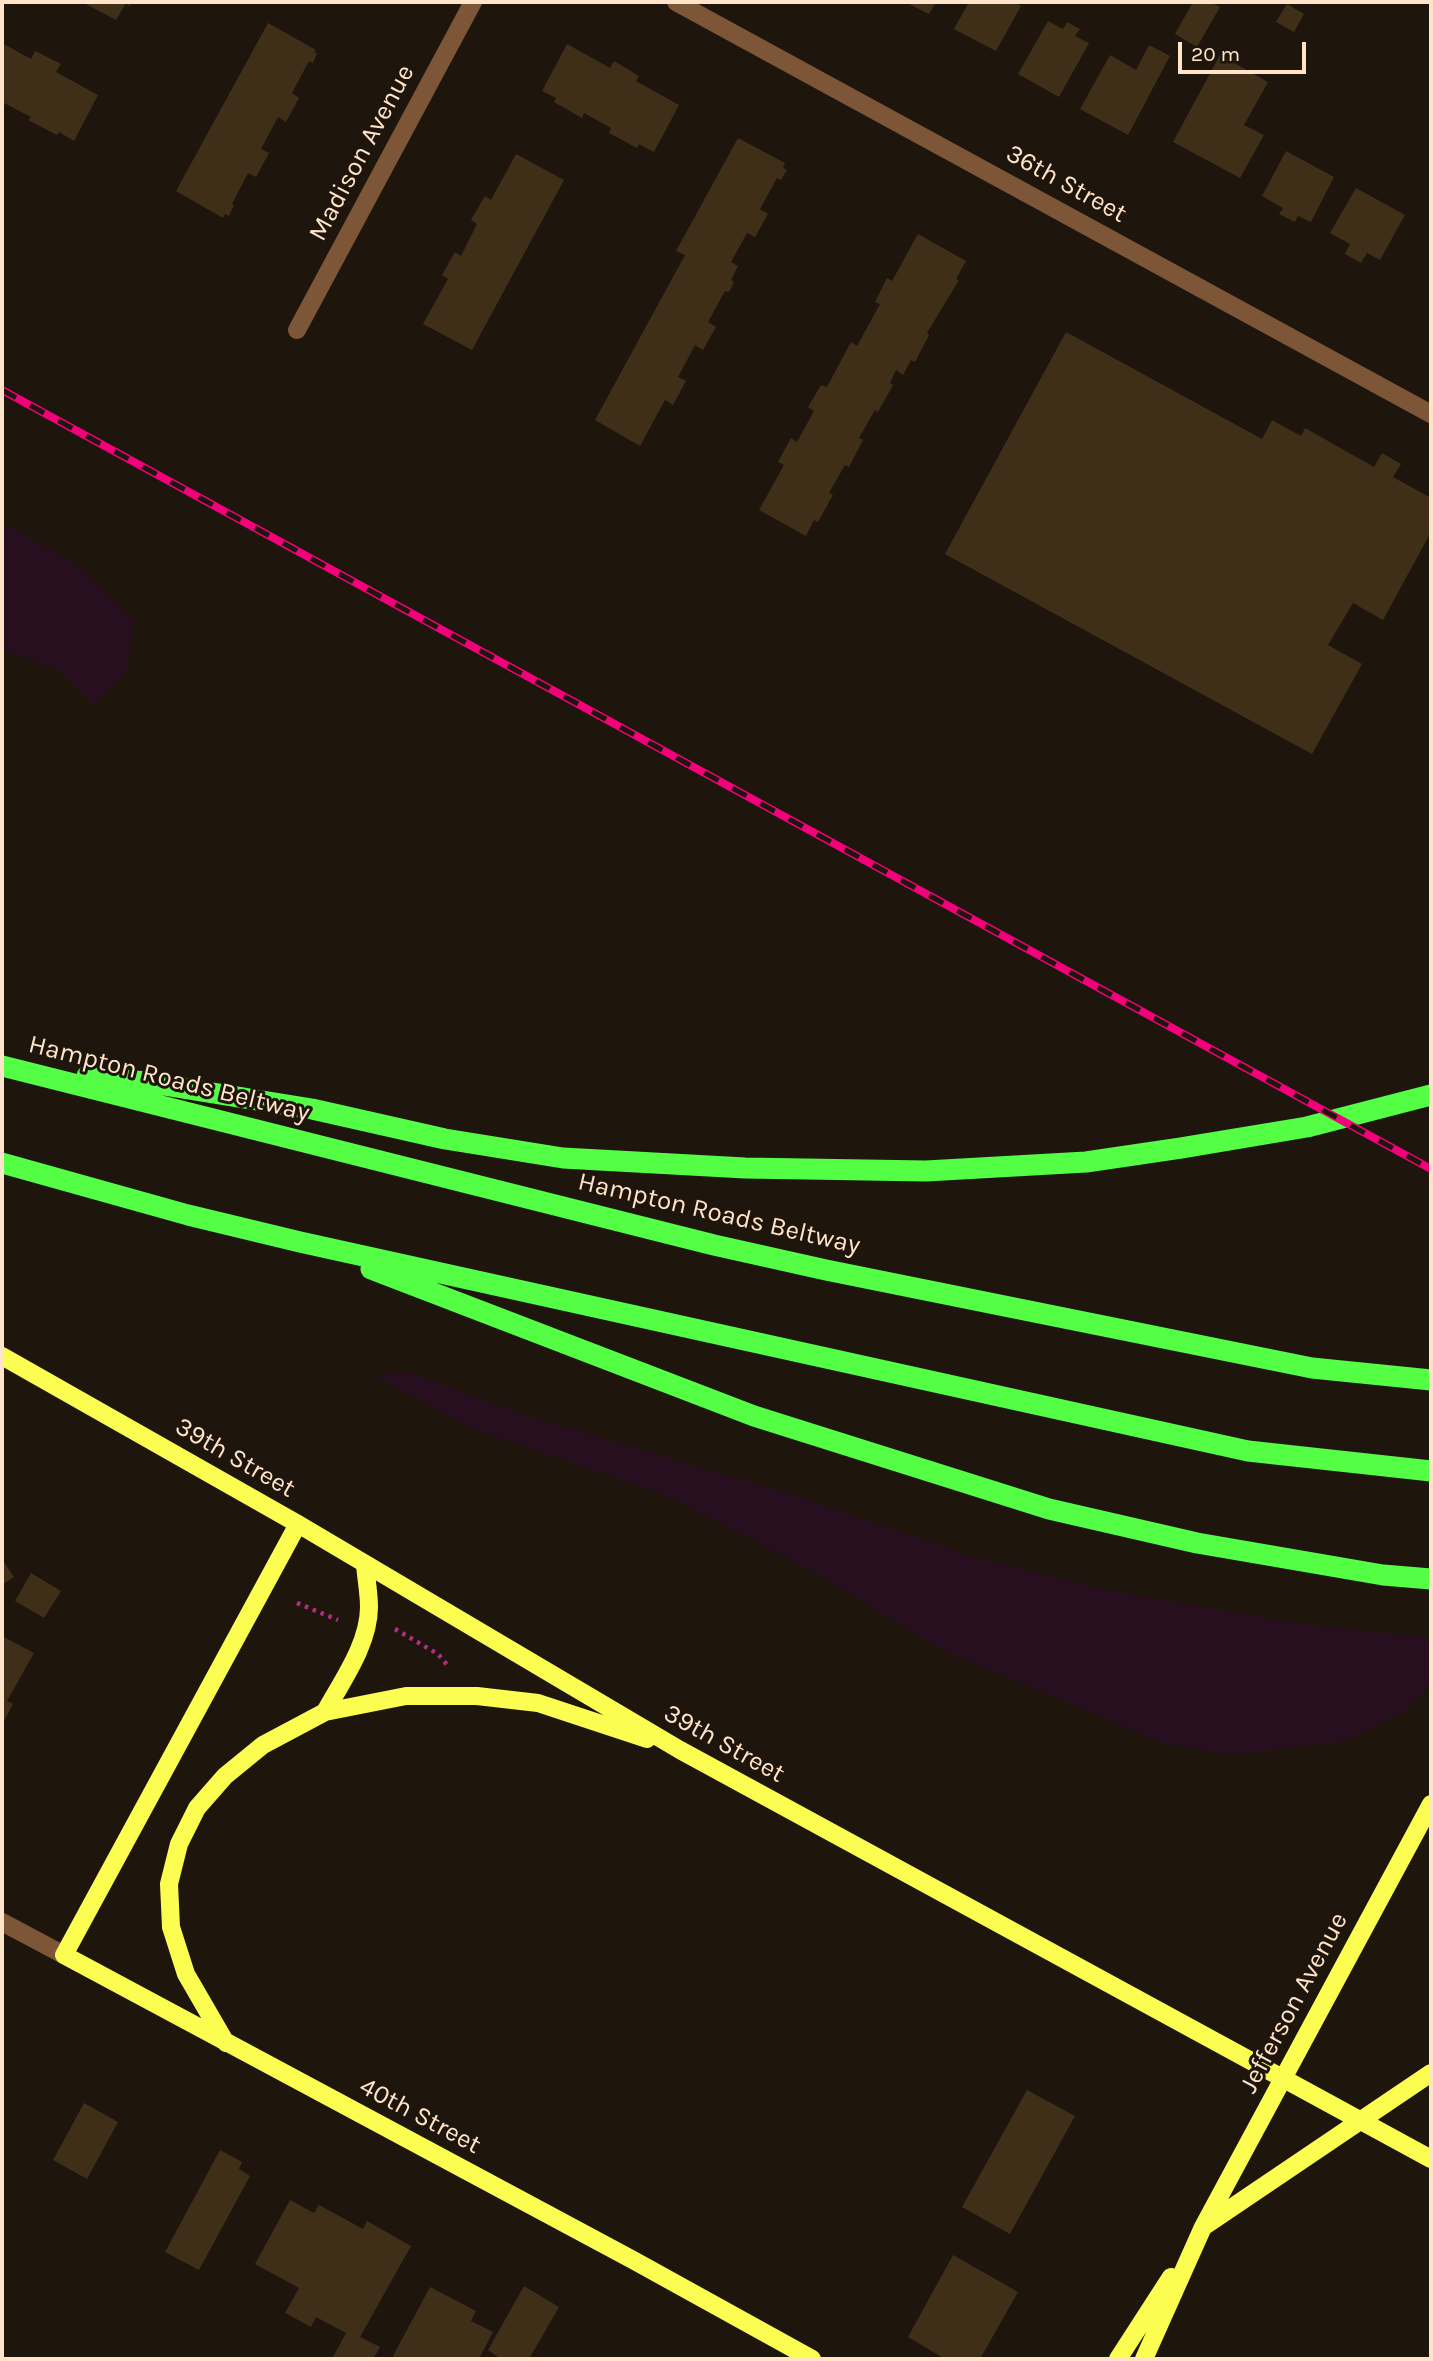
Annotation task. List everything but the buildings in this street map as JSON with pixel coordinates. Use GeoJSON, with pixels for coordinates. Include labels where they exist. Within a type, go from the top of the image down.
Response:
{"type":"FeatureCollection","features":[{"type":"Feature","properties":{"kind":"highway"},"geometry":{"type":"LineString","coordinates":[[10,1068],[140,1091],[312,1109],[445,1139],[562,1158],[745,1168],[926,1171],[1086,1162],[1307,1126],[1431,1095]]}},
{"type":"Feature","properties":{"kind":"highway","name":"Hampton Roads Beltway"},"geometry":{"type":"LineString","coordinates":[[140,1091],[713,1245],[1312,1368],[1423,1379]]}},
{"type":"Feature","properties":{"kind":"highway"},"geometry":{"type":"LineString","coordinates":[[2,1163],[300,1242],[1248,1451],[1431,1471]]}},
{"type":"Feature","properties":{"kind":"highway"},"geometry":{"type":"LineString","coordinates":[[300,1242],[754,1416],[1049,1508],[1197,1542],[1383,1575],[1431,1579]]}},
{"type":"Feature","properties":{"kind":"main road","name":"39th Street"},"geometry":{"type":"LineString","coordinates":[[2,1356],[298,1524],[680,1750],[1431,2159]]}},
{"type":"Feature","properties":{"kind":"main road"},"geometry":{"type":"LineString","coordinates":[[64,1955],[298,1524]]}},
{"type":"Feature","properties":{"kind":"main road"},"geometry":{"type":"LineString","coordinates":[[325,1712],[362,1641],[369,1610],[365,1564]]}},
{"type":"Feature","properties":{"kind":"main road"},"geometry":{"type":"LineString","coordinates":[[226,2043],[186,1974],[171,1927],[169,1884],[179,1844],[197,1808],[225,1776],[263,1745],[325,1712],[406,1696],[477,1696],[538,1703],[680,1750]]}},
{"type":"Feature","properties":{"kind":"main road","name":"Jefferson Avenue"},"geometry":{"type":"LineString","coordinates":[[1144,2359],[1203,2227],[1431,1804]]}},
{"type":"Feature","properties":{"kind":"main road","name":"40th Street"},"geometry":{"type":"LineString","coordinates":[[64,1955],[812,2359]]}},
{"type":"Feature","properties":{"kind":"main road"},"geometry":{"type":"LineString","coordinates":[[1203,2227],[1431,2073]]}},
{"type":"Feature","properties":{"kind":"main road","name":"Jefferson Avenue"},"geometry":{"type":"LineString","coordinates":[[1118,2359],[1203,2227]]}},
{"type":"Feature","properties":{"kind":"street","name":"Madison Avenue"},"geometry":{"type":"LineString","coordinates":[[297,330],[473,2]]}},
{"type":"Feature","properties":{"kind":"street","name":"36th Street"},"geometry":{"type":"LineString","coordinates":[[676,2],[1431,414]]}},
{"type":"Feature","properties":{"kind":"street","name":"40th Street"},"geometry":{"type":"LineString","coordinates":[[2,1922],[64,1955]]}},
{"type":"Feature","properties":{"kind":"path"},"geometry":{"type":"LineString","coordinates":[[297,1603],[342,1622]]}},
{"type":"Feature","properties":{"kind":"path"},"geometry":{"type":"LineString","coordinates":[[385,1623],[438,1654],[451,1674]]}},
{"type":"Feature","properties":{"kind":"shaded area"},"geometry":{"type":"Polygon","coordinates":[[[2,527],[10,527],[77,565],[134,621],[126,671],[94,705],[57,668],[2,649],[2,527]]]}},
{"type":"Feature","properties":{"kind":"shaded area"},"geometry":{"type":"Polygon","coordinates":[[[405,1371],[530,1417],[790,1494],[970,1556],[1107,1590],[1301,1624],[1431,1638],[1431,1683],[1403,1712],[1346,1741],[1231,1755],[1163,1743],[943,1650],[809,1569],[666,1495],[471,1428],[376,1376],[405,1371]]]}},
{"type":"Feature","properties":{"kind":"railway"},"geometry":{"type":"LineString","coordinates":[[2,390],[1431,1169]]}}]}
